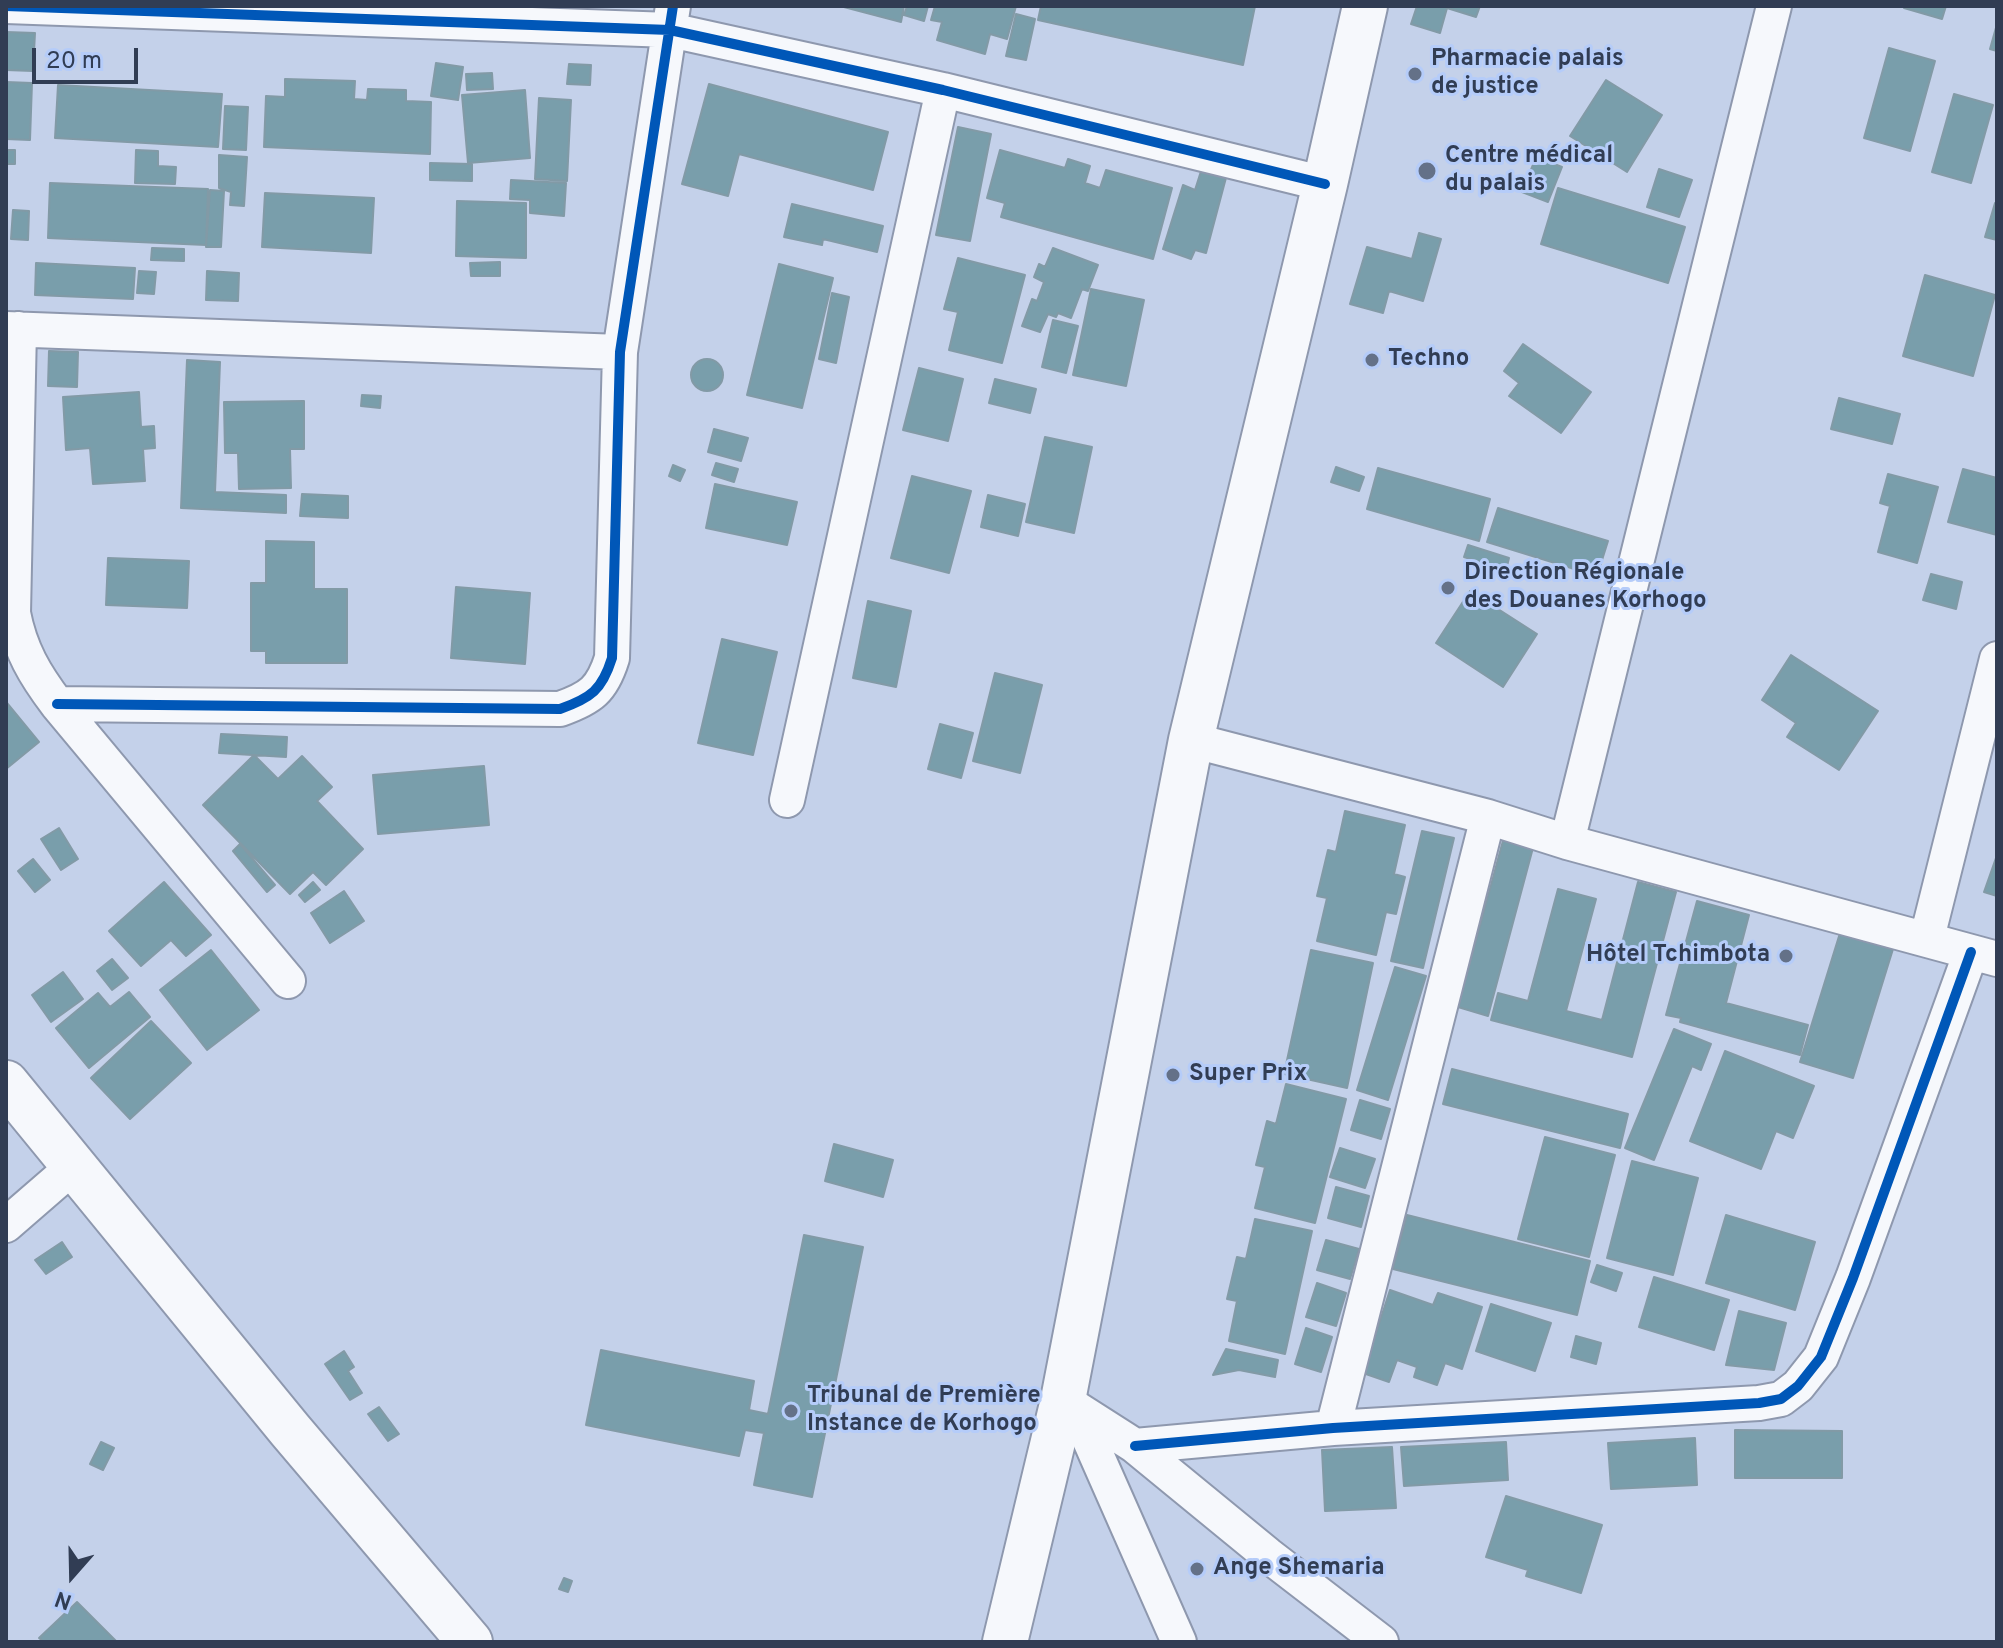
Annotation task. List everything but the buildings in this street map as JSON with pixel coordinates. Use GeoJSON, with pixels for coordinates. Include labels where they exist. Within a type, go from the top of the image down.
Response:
{"type":"FeatureCollection","features":[{"type":"Feature","properties":{"kind":"main road"},"geometry":{"type":"LineString","coordinates":[[1005,1642],[1070,1406],[1191,740],[1365,6]]}},
{"type":"Feature","properties":{"kind":"main road"},"geometry":{"type":"LineString","coordinates":[[6,1083],[290,1430],[470,1642]]}},
{"type":"Feature","properties":{"kind":"street"},"geometry":{"type":"LineString","coordinates":[[6,6],[672,18],[943,90],[1325,184]]}},
{"type":"Feature","properties":{"kind":"street"},"geometry":{"type":"LineString","coordinates":[[1567,842],[1774,6]]}},
{"type":"Feature","properties":{"kind":"street"},"geometry":{"type":"LineString","coordinates":[[57,704],[560,709],[587,699],[606,678],[612,658],[620,352],[672,18]]}},
{"type":"Feature","properties":{"kind":"street"},"geometry":{"type":"LineString","coordinates":[[787,800],[943,90]]}},
{"type":"Feature","properties":{"kind":"street"},"geometry":{"type":"LineString","coordinates":[[288,981],[57,704],[31,670],[18,640],[13,613],[12,329],[620,352]]}},
{"type":"Feature","properties":{"kind":"street"},"geometry":{"type":"LineString","coordinates":[[1927,938],[1997,659]]}},
{"type":"Feature","properties":{"kind":"street"},"geometry":{"type":"LineString","coordinates":[[1135,1446],[1333,1428],[1759,1403],[1781,1399],[1798,1386],[1821,1357],[1984,955],[1567,842],[1488,817],[1191,740]]}},
{"type":"Feature","properties":{"kind":"street"},"geometry":{"type":"LineString","coordinates":[[1333,1428],[1488,817]]}},
{"type":"Feature","properties":{"kind":"street"},"geometry":{"type":"LineString","coordinates":[[6,1225],[74,1166]]}},
{"type":"Feature","properties":{"kind":"street"},"geometry":{"type":"LineString","coordinates":[[1070,1406],[1135,1446],[1381,1642]]}},
{"type":"Feature","properties":{"kind":"street"},"geometry":{"type":"LineString","coordinates":[[1070,1406],[1179,1642]]}},
{"type":"Feature","properties":{"kind":"cycle path"},"geometry":{"type":"LineString","coordinates":[[6,6],[670,30],[943,90],[1325,184]]}},
{"type":"Feature","properties":{"kind":"cycle path"},"geometry":{"type":"LineString","coordinates":[[57,704],[560,709],[594,691],[604,678],[612,658],[620,352],[673,6]]}},
{"type":"Feature","properties":{"kind":"cycle path"},"geometry":{"type":"LineString","coordinates":[[1135,1446],[1333,1428],[1759,1403],[1781,1399],[1798,1386],[1821,1357],[1853,1278],[1971,952]]}},
{"type":"Feature","properties":{"kind":"place","name":"Pharmacie palais de justice"},"geometry":{"type":"Point","coordinates":[1415,74]}},
{"type":"Feature","properties":{"kind":"place","name":"Centre médical du palais"},"geometry":{"type":"Point","coordinates":[1427,171]}},
{"type":"Feature","properties":{"kind":"place","name":"Techno"},"geometry":{"type":"Point","coordinates":[1372,360]}},
{"type":"Feature","properties":{"kind":"place","name":"Direction Régionale des Douanes Korhogo"},"geometry":{"type":"Point","coordinates":[1448,588]}},
{"type":"Feature","properties":{"kind":"place","name":"Hôtel Tchimbota"},"geometry":{"type":"Point","coordinates":[1786,956]}},
{"type":"Feature","properties":{"kind":"place","name":"Super Prix"},"geometry":{"type":"Point","coordinates":[1173,1075]}},
{"type":"Feature","properties":{"kind":"place","name":"Tribunal de Première Instance de Korhogo"},"geometry":{"type":"Point","coordinates":[791,1411]}},
{"type":"Feature","properties":{"kind":"place","name":"Ange Shemaria"},"geometry":{"type":"Point","coordinates":[1197,1569]}}]}
